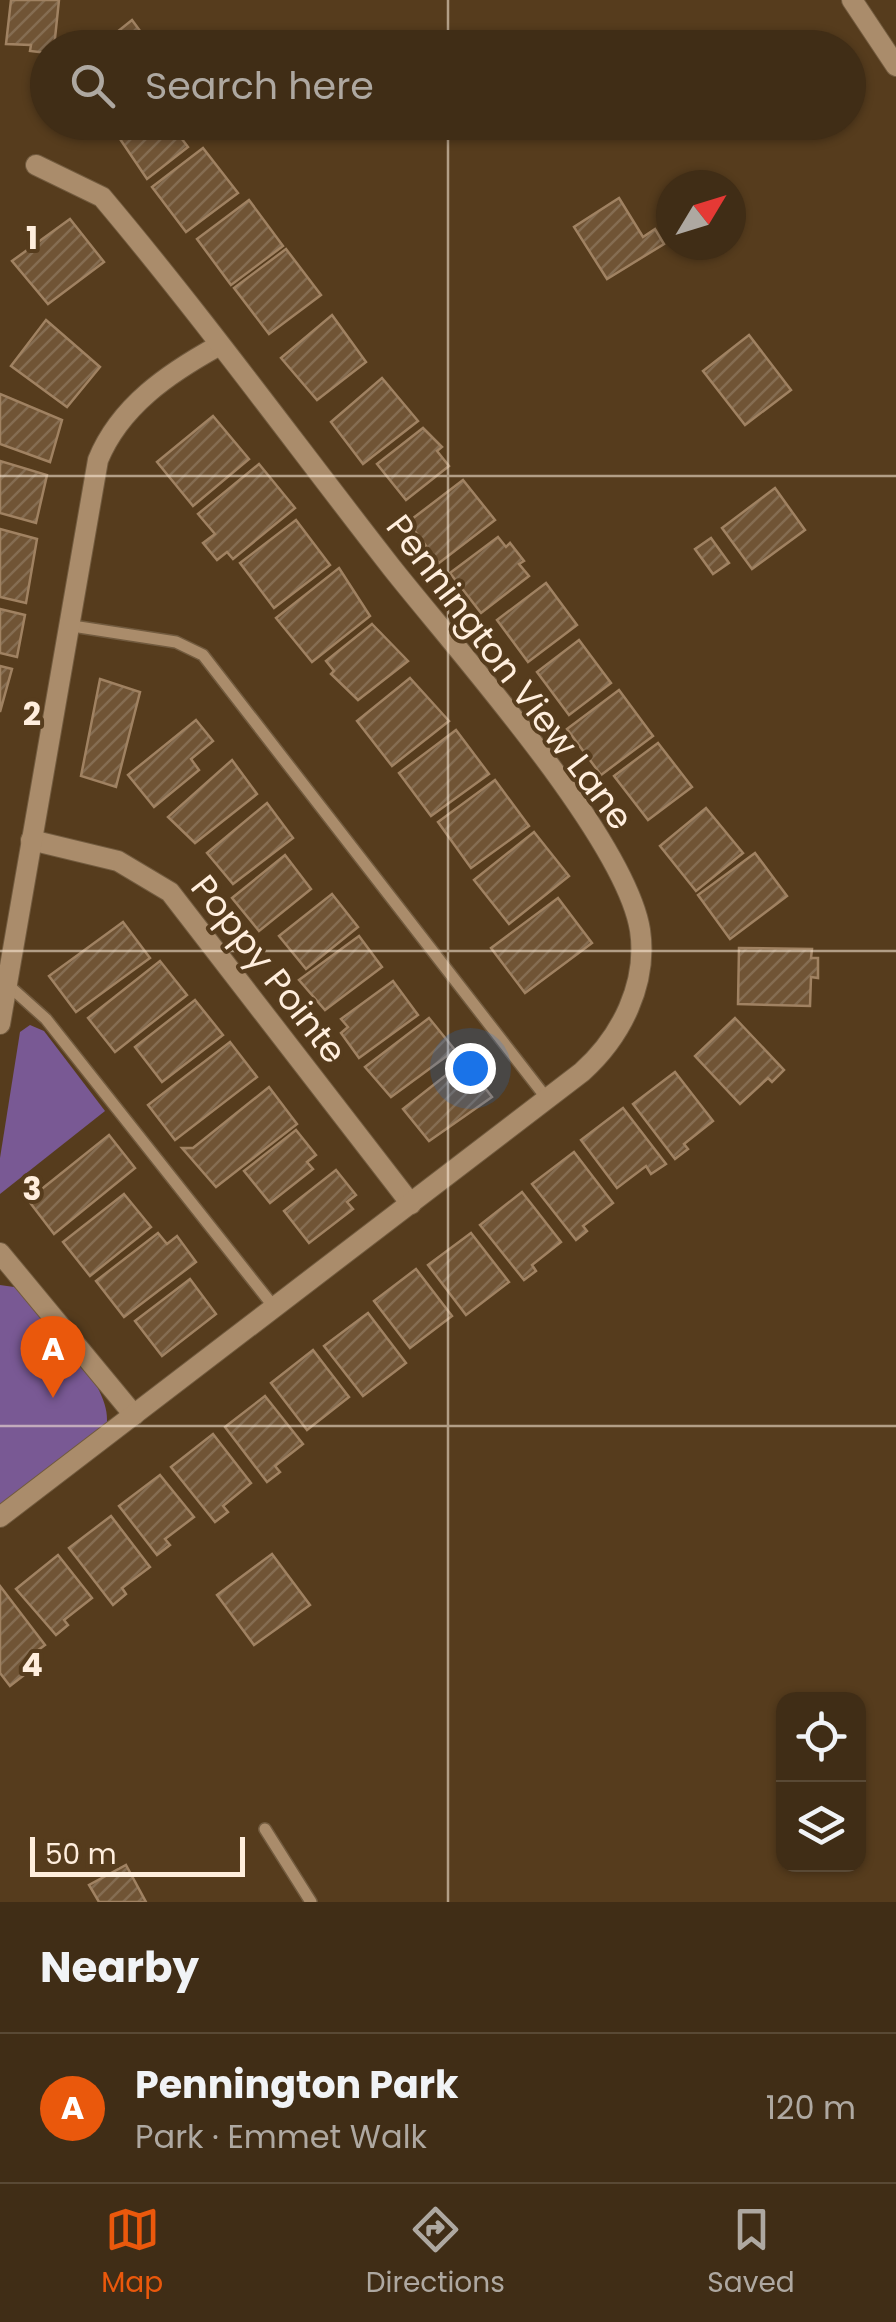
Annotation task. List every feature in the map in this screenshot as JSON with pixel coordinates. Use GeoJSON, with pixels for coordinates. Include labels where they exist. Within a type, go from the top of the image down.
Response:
{"type":"FeatureCollection","features":[{"type":"Feature","properties":{"kind":"street"},"geometry":{"type":"LineString","coordinates":[[852,0],[896,66]]}},
{"type":"Feature","properties":{"kind":"street","name":"Pennington View Lane"},"geometry":{"type":"LineString","coordinates":[[0,1517],[595,1061],[633,999],[638,983],[640,929],[623,881],[540,757],[102,197],[36,165]]}},
{"type":"Feature","properties":{"kind":"street"},"geometry":{"type":"LineString","coordinates":[[0,1024],[95,473],[106,442],[150,391],[218,346]]}},
{"type":"Feature","properties":{"kind":"street","name":"Poppy Pointe"},"geometry":{"type":"LineString","coordinates":[[31,840],[118,861],[170,892],[410,1204]]}},
{"type":"Feature","properties":{"kind":"street"},"geometry":{"type":"LineString","coordinates":[[0,1253],[134,1415]]}},
{"type":"Feature","properties":{"kind":"lane"},"geometry":{"type":"LineString","coordinates":[[66,626],[176,642],[203,655],[548,1100]]}},
{"type":"Feature","properties":{"kind":"lane"},"geometry":{"type":"LineString","coordinates":[[7,984],[46,1019],[274,1308]]}},
{"type":"Feature","properties":{"kind":"lane"},"geometry":{"type":"LineString","coordinates":[[265,1830],[311,1902]]}},
{"type":"Feature","properties":{"kind":"shaded area"},"geometry":{"type":"Polygon","coordinates":[[[30,1025],[44,1031],[105,1111],[0,1194],[0,1158],[20,1032],[30,1025]]]}},
{"type":"Feature","properties":{"kind":"shaded area"},"geometry":{"type":"Polygon","coordinates":[[[0,1285],[14,1287],[28,1298],[78,1358],[100,1392],[107,1423],[0,1513],[0,1285]]]}},
{"type":"Feature","properties":{"kind":"building"},"geometry":{"type":"Polygon","coordinates":[[[11,0],[59,0],[56,30],[30,30],[30,45],[6,44],[11,0]]]}},
{"type":"Feature","properties":{"kind":"building"},"geometry":{"type":"Polygon","coordinates":[[[132,20],[139,30],[120,30],[132,20]]]}},
{"type":"Feature","properties":{"kind":"building"},"geometry":{"type":"Polygon","coordinates":[[[121,140],[183,140],[188,147],[147,179],[121,140]]]}},
{"type":"Feature","properties":{"kind":"building"},"geometry":{"type":"Polygon","coordinates":[[[203,148],[238,193],[186,232],[152,187],[203,148]]]}},
{"type":"Feature","properties":{"kind":"building"},"geometry":{"type":"Polygon","coordinates":[[[619,198],[643,237],[655,229],[656,249],[607,279],[574,227],[619,198]]]}},
{"type":"Feature","properties":{"kind":"building"},"geometry":{"type":"Polygon","coordinates":[[[249,200],[283,246],[231,285],[197,239],[249,200]]]}},
{"type":"Feature","properties":{"kind":"building"},"geometry":{"type":"Polygon","coordinates":[[[70,219],[104,262],[48,304],[12,261],[70,219]]]}},
{"type":"Feature","properties":{"kind":"building"},"geometry":{"type":"Polygon","coordinates":[[[286,249],[321,295],[269,334],[234,288],[286,249]]]}},
{"type":"Feature","properties":{"kind":"building"},"geometry":{"type":"Polygon","coordinates":[[[332,315],[366,362],[317,400],[281,358],[332,315]]]}},
{"type":"Feature","properties":{"kind":"building"},"geometry":{"type":"Polygon","coordinates":[[[46,320],[100,367],[67,407],[11,366],[46,320]]]}},
{"type":"Feature","properties":{"kind":"building"},"geometry":{"type":"Polygon","coordinates":[[[749,335],[791,390],[745,425],[703,371],[749,335]]]}},
{"type":"Feature","properties":{"kind":"building"},"geometry":{"type":"Polygon","coordinates":[[[382,378],[418,421],[363,464],[331,422],[382,378]]]}},
{"type":"Feature","properties":{"kind":"building"},"geometry":{"type":"Polygon","coordinates":[[[0,394],[62,420],[50,462],[0,444],[0,394]]]}},
{"type":"Feature","properties":{"kind":"building"},"geometry":{"type":"Polygon","coordinates":[[[213,416],[249,459],[193,506],[157,462],[213,416]]]}},
{"type":"Feature","properties":{"kind":"building"},"geometry":{"type":"Polygon","coordinates":[[[423,428],[442,447],[437,451],[449,466],[406,500],[377,464],[423,428]]]}},
{"type":"Feature","properties":{"kind":"building"},"geometry":{"type":"Polygon","coordinates":[[[0,461],[47,475],[36,523],[0,513],[0,461]]]}},
{"type":"Feature","properties":{"kind":"building"},"geometry":{"type":"Polygon","coordinates":[[[259,464],[295,508],[233,559],[227,552],[217,560],[203,543],[215,534],[198,514],[259,464]]]}},
{"type":"Feature","properties":{"kind":"building"},"geometry":{"type":"Polygon","coordinates":[[[463,480],[495,520],[439,563],[408,522],[463,480]]]}},
{"type":"Feature","properties":{"kind":"building"},"geometry":{"type":"Polygon","coordinates":[[[775,488],[805,530],[752,569],[722,528],[775,488]]]}},
{"type":"Feature","properties":{"kind":"building"},"geometry":{"type":"Polygon","coordinates":[[[296,520],[330,565],[274,608],[240,563],[296,520]]]}},
{"type":"Feature","properties":{"kind":"building"},"geometry":{"type":"Polygon","coordinates":[[[0,529],[37,539],[26,603],[0,597],[0,529]]]}},
{"type":"Feature","properties":{"kind":"building"},"geometry":{"type":"Polygon","coordinates":[[[498,537],[506,547],[510,543],[524,561],[519,564],[529,576],[481,613],[450,573],[498,537]]]}},
{"type":"Feature","properties":{"kind":"building"},"geometry":{"type":"Polygon","coordinates":[[[711,538],[729,563],[713,574],[695,549],[711,538]]]}},
{"type":"Feature","properties":{"kind":"building"},"geometry":{"type":"Polygon","coordinates":[[[339,568],[370,616],[312,662],[276,618],[339,568]]]}},
{"type":"Feature","properties":{"kind":"building"},"geometry":{"type":"Polygon","coordinates":[[[546,583],[577,625],[528,662],[497,620],[546,583]]]}},
{"type":"Feature","properties":{"kind":"building"},"geometry":{"type":"Polygon","coordinates":[[[0,609],[25,615],[17,657],[0,653],[0,609]]]}},
{"type":"Feature","properties":{"kind":"building"},"geometry":{"type":"Polygon","coordinates":[[[372,624],[408,661],[358,700],[331,674],[334,671],[326,661],[372,624]]]}},
{"type":"Feature","properties":{"kind":"building"},"geometry":{"type":"Polygon","coordinates":[[[579,640],[611,683],[569,715],[537,672],[579,640]]]}},
{"type":"Feature","properties":{"kind":"building"},"geometry":{"type":"Polygon","coordinates":[[[0,666],[12,669],[0,712],[0,666]]]}},
{"type":"Feature","properties":{"kind":"building"},"geometry":{"type":"Polygon","coordinates":[[[410,678],[449,721],[392,766],[357,721],[410,678]]]}},
{"type":"Feature","properties":{"kind":"building"},"geometry":{"type":"Polygon","coordinates":[[[100,679],[140,692],[116,787],[81,776],[100,679]]]}},
{"type":"Feature","properties":{"kind":"building"},"geometry":{"type":"Polygon","coordinates":[[[619,690],[653,736],[601,775],[567,729],[619,690]]]}},
{"type":"Feature","properties":{"kind":"building"},"geometry":{"type":"Polygon","coordinates":[[[196,720],[213,741],[191,759],[199,770],[154,807],[128,775],[196,720]]]}},
{"type":"Feature","properties":{"kind":"building"},"geometry":{"type":"Polygon","coordinates":[[[456,730],[489,774],[431,816],[399,773],[456,730]]]}},
{"type":"Feature","properties":{"kind":"building"},"geometry":{"type":"Polygon","coordinates":[[[658,743],[692,787],[648,820],[614,776],[658,743]]]}},
{"type":"Feature","properties":{"kind":"building"},"geometry":{"type":"Polygon","coordinates":[[[232,760],[257,794],[195,843],[168,817],[232,760]]]}},
{"type":"Feature","properties":{"kind":"building"},"geometry":{"type":"Polygon","coordinates":[[[495,780],[529,826],[471,868],[438,822],[495,780]]]}},
{"type":"Feature","properties":{"kind":"building"},"geometry":{"type":"Polygon","coordinates":[[[267,803],[293,838],[233,884],[207,853],[267,803]]]}},
{"type":"Feature","properties":{"kind":"building"},"geometry":{"type":"Polygon","coordinates":[[[706,808],[743,853],[696,891],[660,846],[706,808]]]}},
{"type":"Feature","properties":{"kind":"building"},"geometry":{"type":"Polygon","coordinates":[[[534,832],[569,876],[509,924],[474,880],[534,832]]]}},
{"type":"Feature","properties":{"kind":"building"},"geometry":{"type":"Polygon","coordinates":[[[755,853],[787,896],[730,939],[698,895],[755,853]]]}},
{"type":"Feature","properties":{"kind":"building"},"geometry":{"type":"Polygon","coordinates":[[[285,855],[311,889],[259,931],[232,898],[285,855]]]}},
{"type":"Feature","properties":{"kind":"building"},"geometry":{"type":"Polygon","coordinates":[[[332,894],[358,927],[306,969],[279,936],[332,894]]]}},
{"type":"Feature","properties":{"kind":"building"},"geometry":{"type":"Polygon","coordinates":[[[558,898],[592,943],[525,993],[491,948],[558,898]]]}},
{"type":"Feature","properties":{"kind":"building"},"geometry":{"type":"Polygon","coordinates":[[[123,922],[150,958],[76,1012],[49,976],[123,922]]]}},
{"type":"Feature","properties":{"kind":"building"},"geometry":{"type":"Polygon","coordinates":[[[359,936],[382,967],[325,1010],[299,980],[359,936]]]}},
{"type":"Feature","properties":{"kind":"building"},"geometry":{"type":"Polygon","coordinates":[[[739,948],[812,949],[811,958],[818,958],[818,978],[811,977],[810,1006],[738,1004],[739,948]]]}},
{"type":"Feature","properties":{"kind":"building"},"geometry":{"type":"Polygon","coordinates":[[[160,961],[187,995],[115,1052],[88,1018],[160,961]]]}},
{"type":"Feature","properties":{"kind":"building"},"geometry":{"type":"Polygon","coordinates":[[[393,981],[418,1015],[359,1058],[341,1033],[348,1027],[341,1019],[393,981]]]}},
{"type":"Feature","properties":{"kind":"building"},"geometry":{"type":"Polygon","coordinates":[[[195,1000],[223,1035],[162,1082],[135,1047],[195,1000]]]}},
{"type":"Feature","properties":{"kind":"building"},"geometry":{"type":"Polygon","coordinates":[[[429,1018],[455,1050],[391,1097],[365,1067],[429,1018]]]}},
{"type":"Feature","properties":{"kind":"building"},"geometry":{"type":"Polygon","coordinates":[[[735,1018],[784,1070],[772,1082],[768,1078],[740,1104],[695,1056],[735,1018]]]}},
{"type":"Feature","properties":{"kind":"building"},"geometry":{"type":"Polygon","coordinates":[[[230,1042],[257,1077],[175,1140],[148,1105],[230,1042]]]}},
{"type":"Feature","properties":{"kind":"building"},"geometry":{"type":"Polygon","coordinates":[[[464,1061],[492,1097],[429,1141],[403,1109],[464,1061]]]}},
{"type":"Feature","properties":{"kind":"building"},"geometry":{"type":"Polygon","coordinates":[[[675,1072],[713,1121],[684,1144],[688,1149],[675,1159],[633,1104],[675,1072]]]}},
{"type":"Feature","properties":{"kind":"building"},"geometry":{"type":"Polygon","coordinates":[[[269,1087],[297,1124],[216,1187],[182,1148],[193,1148],[269,1087]]]}},
{"type":"Feature","properties":{"kind":"building"},"geometry":{"type":"Polygon","coordinates":[[[623,1108],[666,1164],[651,1174],[646,1166],[617,1188],[581,1140],[623,1108]]]}},
{"type":"Feature","properties":{"kind":"building"},"geometry":{"type":"Polygon","coordinates":[[[296,1130],[316,1155],[307,1162],[313,1169],[270,1203],[244,1171],[296,1130]]]}},
{"type":"Feature","properties":{"kind":"building"},"geometry":{"type":"Polygon","coordinates":[[[109,1135],[135,1168],[54,1234],[28,1200],[109,1135]]]}},
{"type":"Feature","properties":{"kind":"building"},"geometry":{"type":"Polygon","coordinates":[[[574,1152],[613,1203],[583,1226],[587,1231],[576,1240],[532,1184],[574,1152]]]}},
{"type":"Feature","properties":{"kind":"building"},"geometry":{"type":"Polygon","coordinates":[[[336,1170],[356,1195],[347,1202],[353,1209],[309,1243],[284,1211],[336,1170]]]}},
{"type":"Feature","properties":{"kind":"building"},"geometry":{"type":"Polygon","coordinates":[[[522,1192],[561,1242],[532,1265],[536,1271],[524,1280],[480,1225],[522,1192]]]}},
{"type":"Feature","properties":{"kind":"building"},"geometry":{"type":"Polygon","coordinates":[[[124,1194],[151,1227],[90,1276],[63,1242],[124,1194]]]}},
{"type":"Feature","properties":{"kind":"building"},"geometry":{"type":"Polygon","coordinates":[[[158,1233],[167,1244],[177,1236],[196,1262],[124,1317],[96,1281],[158,1233]]]}},
{"type":"Feature","properties":{"kind":"building"},"geometry":{"type":"Polygon","coordinates":[[[471,1233],[509,1282],[466,1315],[428,1265],[471,1233]]]}},
{"type":"Feature","properties":{"kind":"building"},"geometry":{"type":"Polygon","coordinates":[[[416,1269],[452,1316],[410,1348],[374,1301],[416,1269]]]}},
{"type":"Feature","properties":{"kind":"building"},"geometry":{"type":"Polygon","coordinates":[[[190,1279],[216,1314],[162,1356],[135,1321],[190,1279]]]}},
{"type":"Feature","properties":{"kind":"building"},"geometry":{"type":"Polygon","coordinates":[[[368,1313],[406,1363],[363,1396],[324,1346],[368,1313]]]}},
{"type":"Feature","properties":{"kind":"building"},"geometry":{"type":"Polygon","coordinates":[[[313,1350],[349,1397],[307,1430],[271,1383],[313,1350]]]}},
{"type":"Feature","properties":{"kind":"building"},"geometry":{"type":"Polygon","coordinates":[[[265,1396],[303,1444],[275,1466],[280,1472],[267,1482],[225,1427],[265,1396]]]}},
{"type":"Feature","properties":{"kind":"building"},"geometry":{"type":"Polygon","coordinates":[[[213,1434],[251,1483],[223,1506],[228,1512],[215,1522],[171,1467],[213,1434]]]}},
{"type":"Feature","properties":{"kind":"building"},"geometry":{"type":"Polygon","coordinates":[[[160,1475],[194,1517],[165,1539],[170,1545],[157,1555],[119,1506],[160,1475]]]}},
{"type":"Feature","properties":{"kind":"building"},"geometry":{"type":"Polygon","coordinates":[[[111,1516],[150,1567],[122,1588],[126,1594],[113,1605],[69,1548],[111,1516]]]}},
{"type":"Feature","properties":{"kind":"building"},"geometry":{"type":"Polygon","coordinates":[[[272,1554],[310,1605],[254,1645],[217,1595],[272,1554]]]}},
{"type":"Feature","properties":{"kind":"building"},"geometry":{"type":"Polygon","coordinates":[[[58,1555],[92,1598],[64,1620],[68,1625],[56,1635],[16,1589],[58,1555]]]}},
{"type":"Feature","properties":{"kind":"building"},"geometry":{"type":"Polygon","coordinates":[[[0,1586],[45,1645],[30,1656],[37,1665],[10,1686],[0,1673],[0,1586]]]}},
{"type":"Feature","properties":{"kind":"building"},"geometry":{"type":"Polygon","coordinates":[[[126,1865],[146,1902],[99,1902],[89,1885],[126,1865]]]}},
{"type":"Feature","properties":{"kind":"place","name":"Pennington Park"},"geometry":{"type":"Point","coordinates":[53,1398]}}]}
